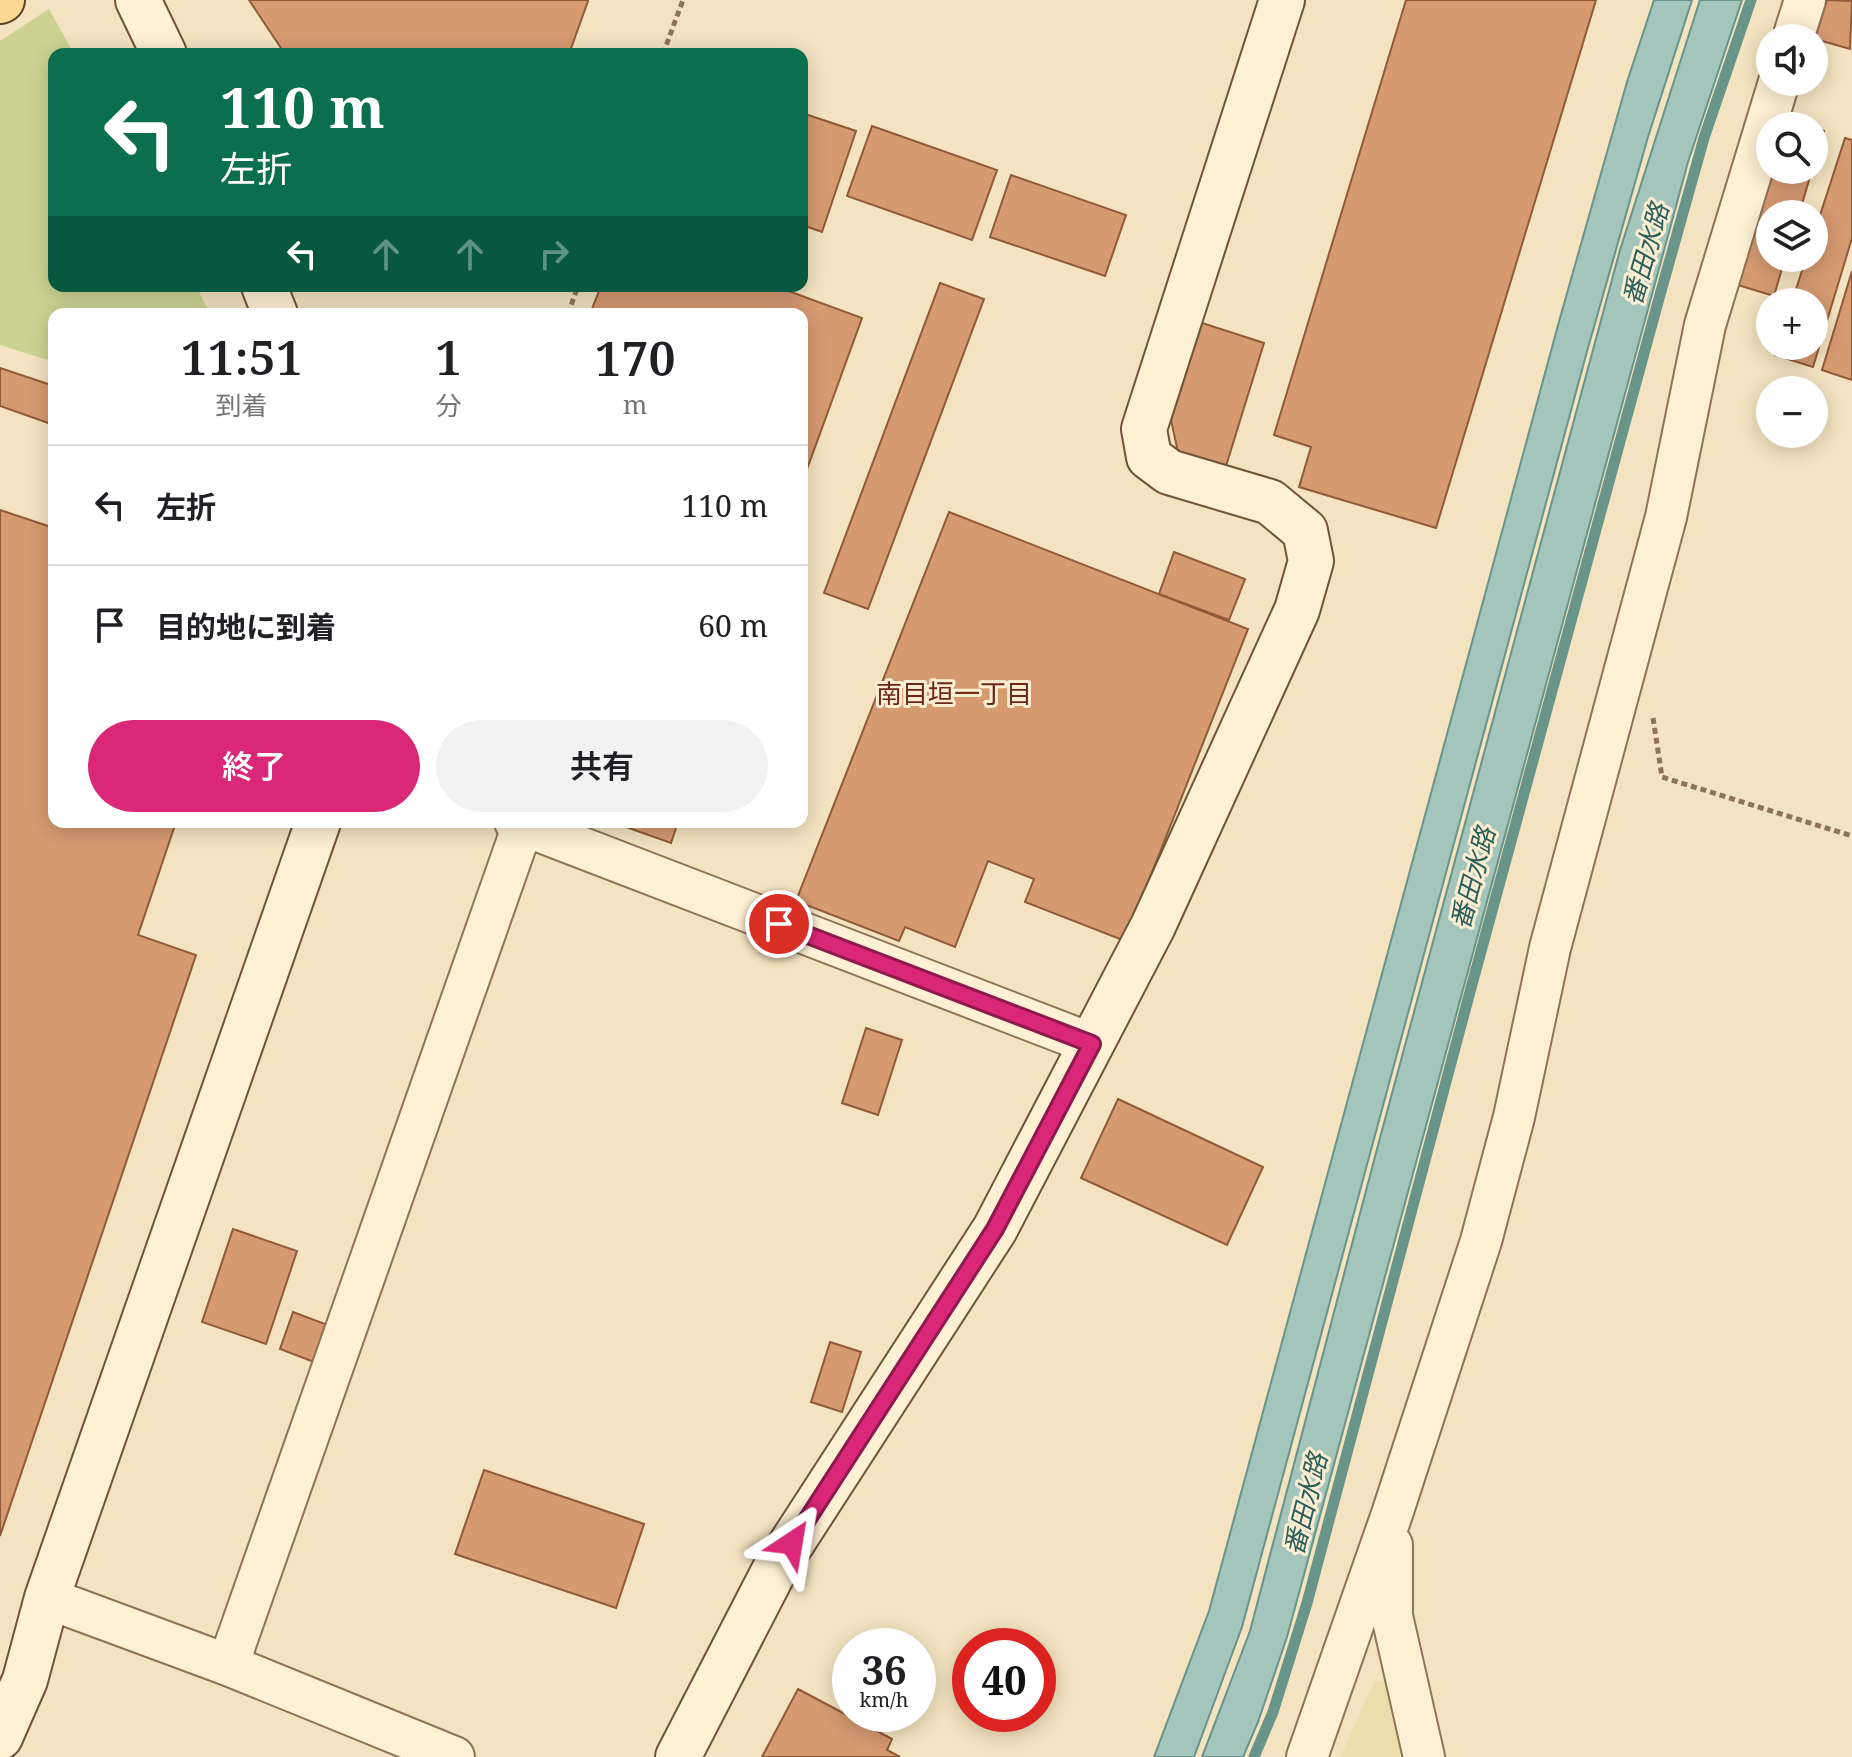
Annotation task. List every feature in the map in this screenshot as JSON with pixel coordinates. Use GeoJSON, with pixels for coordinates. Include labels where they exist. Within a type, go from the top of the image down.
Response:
{"type":"FeatureCollection","features":[{"type":"Feature","properties":{"kind":"street"},"geometry":{"type":"LineString","coordinates":[[138,0],[161,48]]}},
{"type":"Feature","properties":{"kind":"street"},"geometry":{"type":"LineString","coordinates":[[678,1757],[775,1569],[995,1229],[1153,926],[1297,610],[1311,561],[1305,531],[1270,502],[1169,472],[1149,457],[1144,429],[1282,0]]}},
{"type":"Feature","properties":{"kind":"street"},"geometry":{"type":"LineString","coordinates":[[1797,24],[1805,0]]}},
{"type":"Feature","properties":{"kind":"street"},"geometry":{"type":"LineString","coordinates":[[1307,1757],[1392,1514],[1481,1241],[1514,1117],[1550,948],[1666,517],[1705,325],[1775,96]]}},
{"type":"Feature","properties":{"kind":"street"},"geometry":{"type":"LineString","coordinates":[[0,1737],[25,1680],[47,1598],[316,828]]}},
{"type":"Feature","properties":{"kind":"street"},"geometry":{"type":"LineString","coordinates":[[228,1665],[518,828]]}},
{"type":"Feature","properties":{"kind":"street"},"geometry":{"type":"LineString","coordinates":[[529,828],[1092,1044]]}},
{"type":"Feature","properties":{"kind":"street"},"geometry":{"type":"LineString","coordinates":[[1392,1514],[1392,1616],[1424,1757]]}},
{"type":"Feature","properties":{"kind":"street"},"geometry":{"type":"LineString","coordinates":[[47,1598],[228,1665],[454,1757]]}},
{"type":"Feature","properties":{"kind":"path"},"geometry":{"type":"LineString","coordinates":[[665,48],[683,0]]}},
{"type":"Feature","properties":{"kind":"path"},"geometry":{"type":"LineString","coordinates":[[1652,704],[1662,777],[1852,836]]}},
{"type":"Feature","properties":{"kind":"shaded area"},"geometry":{"type":"Polygon","coordinates":[[[1375,1681],[1392,1682],[1409,1757],[1340,1757],[1375,1681]]]}},
{"type":"Feature","properties":{"kind":"green space"},"geometry":{"type":"Polygon","coordinates":[[[49,9],[71,48],[48,48],[48,292],[199,292],[207,308],[48,308],[48,360],[0,345],[0,41],[49,9]]]}},
{"type":"Feature","properties":{"kind":"water"},"geometry":{"type":"Polygon","coordinates":[[[1654,0],[1692,0],[1648,137],[1586,355],[1242,1627],[1194,1757],[1154,1757],[1209,1611],[1560,318],[1627,82],[1654,0]]]}},
{"type":"Feature","properties":{"kind":"water","name":"番田水路"},"geometry":{"type":"Polygon","coordinates":[[[1700,0],[1742,0],[1688,162],[1287,1637],[1243,1757],[1202,1757],[1250,1631],[1620,250],[1700,0]]]}},
{"type":"Feature","properties":{"kind":"building"},"geometry":{"type":"Polygon","coordinates":[[[249,0],[588,0],[571,48],[281,48],[249,0]]]}},
{"type":"Feature","properties":{"kind":"building"},"geometry":{"type":"Polygon","coordinates":[[[1406,0],[1596,0],[1436,528],[1299,487],[1311,447],[1274,435],[1406,0]]]}},
{"type":"Feature","properties":{"kind":"building"},"geometry":{"type":"Polygon","coordinates":[[[1827,0],[1852,1],[1850,49],[1828,43],[1828,24],[1820,24],[1827,0]]]}},
{"type":"Feature","properties":{"kind":"building"},"geometry":{"type":"Polygon","coordinates":[[[808,115],[856,131],[822,232],[808,227],[808,115]]]}},
{"type":"Feature","properties":{"kind":"building"},"geometry":{"type":"Polygon","coordinates":[[[872,126],[997,170],[972,240],[847,196],[872,126]]]}},
{"type":"Feature","properties":{"kind":"building"},"geometry":{"type":"Polygon","coordinates":[[[1845,138],[1852,140],[1852,238],[1828,317],[1828,288],[1796,288],[1802,272],[1828,272],[1828,200],[1825,200],[1845,138]]]}},
{"type":"Feature","properties":{"kind":"building"},"geometry":{"type":"Polygon","coordinates":[[[1011,175],[1126,215],[1105,276],[990,237],[1011,175]]]}},
{"type":"Feature","properties":{"kind":"building"},"geometry":{"type":"Polygon","coordinates":[[[1769,184],[1808,184],[1803,200],[1764,200],[1769,184]]]}},
{"type":"Feature","properties":{"kind":"building"},"geometry":{"type":"Polygon","coordinates":[[[1756,226],[1756,272],[1781,272],[1776,288],[1756,288],[1756,290],[1738,285],[1756,226]]]}},
{"type":"Feature","properties":{"kind":"building"},"geometry":{"type":"Polygon","coordinates":[[[1852,271],[1852,380],[1822,370],[1825,360],[1828,360],[1828,350],[1852,271]]]}},
{"type":"Feature","properties":{"kind":"building"},"geometry":{"type":"Polygon","coordinates":[[[940,283],[984,299],[868,609],[824,593],[940,283]]]}},
{"type":"Feature","properties":{"kind":"building"},"geometry":{"type":"Polygon","coordinates":[[[599,292],[791,292],[862,318],[808,466],[808,308],[592,308],[599,292]]]}},
{"type":"Feature","properties":{"kind":"building"},"geometry":{"type":"Polygon","coordinates":[[[1202,323],[1264,343],[1226,466],[1178,452],[1171,420],[1202,323]]]}},
{"type":"Feature","properties":{"kind":"building"},"geometry":{"type":"Polygon","coordinates":[[[1791,360],[1815,360],[1813,367],[1791,360]]]}},
{"type":"Feature","properties":{"kind":"building"},"geometry":{"type":"Polygon","coordinates":[[[0,368],[48,384],[48,423],[0,406],[0,368]]]}},
{"type":"Feature","properties":{"kind":"building"},"geometry":{"type":"Polygon","coordinates":[[[0,510],[48,526],[48,828],[174,828],[138,935],[196,955],[0,1536],[0,510]]]}},
{"type":"Feature","properties":{"kind":"building"},"geometry":{"type":"Polygon","coordinates":[[[949,512],[1248,629],[1125,941],[1025,902],[1034,879],[988,861],[955,947],[905,927],[899,941],[796,901],[949,512]]]}},
{"type":"Feature","properties":{"kind":"building"},"geometry":{"type":"Polygon","coordinates":[[[1174,552],[1245,579],[1229,620],[1159,594],[1174,552]]]}},
{"type":"Feature","properties":{"kind":"building"},"geometry":{"type":"Polygon","coordinates":[[[629,828],[676,828],[671,843],[629,828]]]}},
{"type":"Feature","properties":{"kind":"building"},"geometry":{"type":"Polygon","coordinates":[[[866,1028],[902,1040],[878,1115],[842,1103],[866,1028]]]}},
{"type":"Feature","properties":{"kind":"building"},"geometry":{"type":"Polygon","coordinates":[[[1118,1099],[1263,1167],[1227,1245],[1081,1178],[1118,1099]]]}},
{"type":"Feature","properties":{"kind":"building"},"geometry":{"type":"Polygon","coordinates":[[[233,1229],[297,1251],[266,1344],[202,1322],[233,1229]]]}},
{"type":"Feature","properties":{"kind":"building"},"geometry":{"type":"Polygon","coordinates":[[[293,1312],[333,1327],[319,1364],[280,1349],[293,1312]]]}},
{"type":"Feature","properties":{"kind":"building"},"geometry":{"type":"Polygon","coordinates":[[[830,1342],[861,1352],[842,1412],[811,1402],[830,1342]]]}},
{"type":"Feature","properties":{"kind":"building"},"geometry":{"type":"Polygon","coordinates":[[[484,1470],[644,1524],[616,1608],[455,1554],[484,1470]]]}},
{"type":"Feature","properties":{"kind":"building"},"geometry":{"type":"Polygon","coordinates":[[[798,1689],[832,1707],[832,1732],[879,1732],[892,1739],[887,1750],[900,1757],[762,1757],[798,1689]]]}},
{"type":"Feature","properties":{"kind":"waterway","name":"番田水路"},"geometry":{"type":"LineString","coordinates":[[1254,1757],[1273,1712],[1307,1603],[1658,302],[1704,138],[1751,0]]}},
{"type":"Feature","properties":{"kind":"district","name":"南目垣一丁目"},"geometry":{"type":"Point","coordinates":[954,693]}},
{"type":"Feature","properties":{"kind":"route"},"geometry":{"type":"LineString","coordinates":[[779,924],[1092,1044],[995,1229],[792,1543]]}}]}
